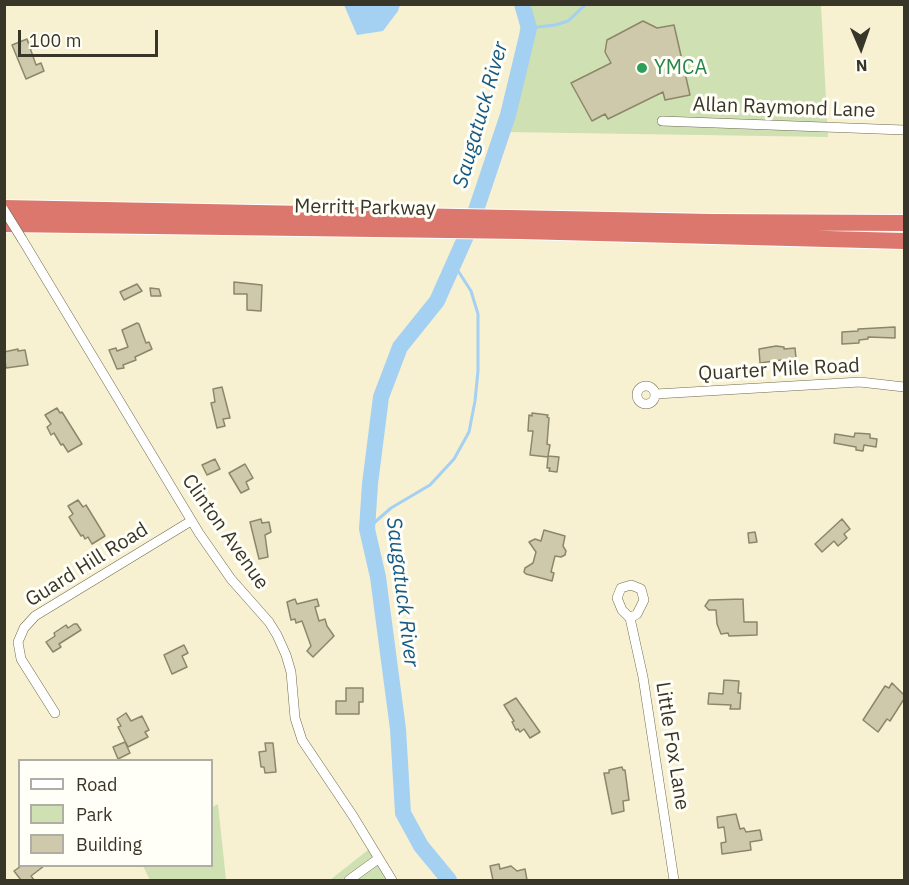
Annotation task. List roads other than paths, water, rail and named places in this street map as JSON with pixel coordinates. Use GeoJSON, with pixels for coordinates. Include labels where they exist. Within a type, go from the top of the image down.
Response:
{"type":"FeatureCollection","features":[{"type":"Feature","properties":{"kind":"highway","name":"Merritt Parkway"},"geometry":{"type":"LineString","coordinates":[[4,209],[522,225],[904,241]]}},
{"type":"Feature","properties":{"kind":"highway","name":"Merritt Parkway"},"geometry":{"type":"LineString","coordinates":[[4,224],[415,223]]}},
{"type":"Feature","properties":{"kind":"highway","name":"Merritt Parkway"},"geometry":{"type":"LineString","coordinates":[[522,225],[902,223]]}},
{"type":"Feature","properties":{"kind":"street","name":"Allan Raymond Lane"},"geometry":{"type":"LineString","coordinates":[[662,121],[904,130]]}},
{"type":"Feature","properties":{"kind":"street","name":"Clinton Avenue"},"geometry":{"type":"LineString","coordinates":[[4,209],[191,521],[231,579],[278,635],[291,672],[295,718],[302,740],[353,816],[392,880]]}},
{"type":"Feature","properties":{"kind":"street","name":"Quarter Mile Road"},"geometry":{"type":"LineString","coordinates":[[656,394],[860,382],[904,387]]}},
{"type":"Feature","properties":{"kind":"street","name":"Guard Hill Road"},"geometry":{"type":"LineString","coordinates":[[55,713],[21,659],[18,642],[24,627],[35,616],[191,521]]}},
{"type":"Feature","properties":{"kind":"street","name":"Little Fox Lane"},"geometry":{"type":"LineString","coordinates":[[630,618],[643,677],[674,880]]}},
{"type":"Feature","properties":{"kind":"street"},"geometry":{"type":"LineString","coordinates":[[349,880],[378,859]]}},
{"type":"Feature","properties":{"kind":"water"},"geometry":{"type":"Polygon","coordinates":[[[344,5],[400,5],[383,31],[357,35],[344,5]]]}},
{"type":"Feature","properties":{"kind":"waterway","name":"Saugatuck River"},"geometry":{"type":"LineString","coordinates":[[449,880],[421,846],[403,813],[398,729],[378,577],[367,529],[370,484],[381,397],[400,347],[437,301],[471,225],[508,115],[529,28],[522,4]]}},
{"type":"Feature","properties":{"kind":"waterway"},"geometry":{"type":"LineString","coordinates":[[529,28],[568,21],[586,4]]}},
{"type":"Feature","properties":{"kind":"waterway"},"geometry":{"type":"LineString","coordinates":[[367,529],[391,508],[430,485],[454,459],[469,432],[478,371],[478,314],[471,291],[453,263]]}},
{"type":"Feature","properties":{"kind":"place","name":"YMCA"},"geometry":{"type":"Point","coordinates":[642,68]}}]}
